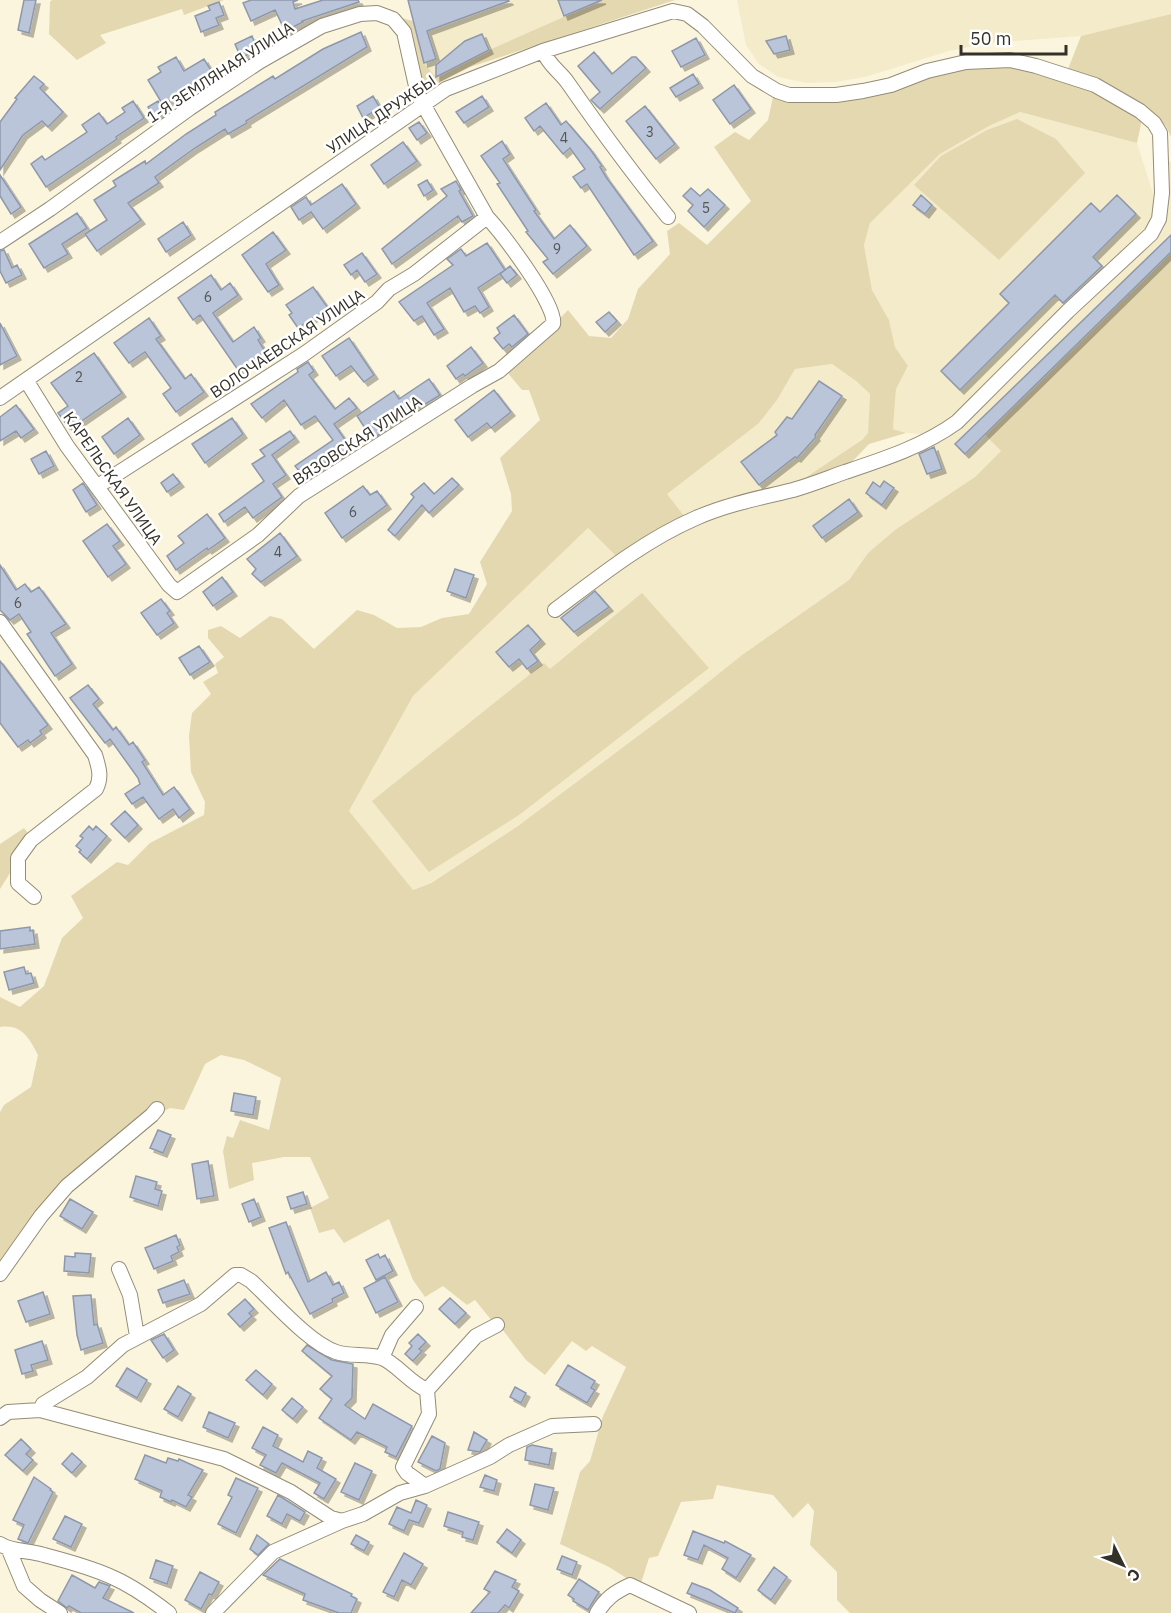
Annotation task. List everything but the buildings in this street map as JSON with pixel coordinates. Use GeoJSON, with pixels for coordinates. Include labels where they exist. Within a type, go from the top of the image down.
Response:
{"type":"FeatureCollection","features":[{"type":"Feature","properties":{"kind":"street","name":"УЛИЦА ДРУЖБЫ"},"geometry":{"type":"LineString","coordinates":[[0,398],[446,89],[543,51],[673,11],[687,14],[703,26],[752,76],[777,91],[789,95],[836,95],[891,85],[927,71],[966,62],[1010,60],[1072,76],[1095,85],[1140,111],[1154,123],[1160,133],[1162,193],[1159,219],[1151,234],[1068,311],[957,422],[940,434],[889,457],[795,489],[751,499],[696,518],[636,551],[555,610]]}},
{"type":"Feature","properties":{"kind":"street","name":"1-Я ЗЕМЛЯНАЯ УЛИЦА"},"geometry":{"type":"LineString","coordinates":[[0,242],[50,209],[190,108],[260,62],[322,26],[360,14],[377,13],[393,19],[404,32],[418,95],[486,218],[499,230],[540,290],[554,319]]}},
{"type":"Feature","properties":{"kind":"street"},"geometry":{"type":"LineString","coordinates":[[543,51],[548,63],[563,76],[625,164],[668,217]]}},
{"type":"Feature","properties":{"kind":"street","name":"ВОЛОЧАЕВСКАЯ УЛИЦА"},"geometry":{"type":"LineString","coordinates":[[98,486],[304,354],[486,218]]}},
{"type":"Feature","properties":{"kind":"street","name":"ВЯЗОВСКАЯ УЛИЦА"},"geometry":{"type":"LineString","coordinates":[[177,592],[258,535],[299,496],[499,371],[553,324],[554,319]]}},
{"type":"Feature","properties":{"kind":"street","name":"КАРЕЛЬСКАЯ УЛИЦА"},"geometry":{"type":"LineString","coordinates":[[26,380],[67,446],[169,585],[177,592]]}},
{"type":"Feature","properties":{"kind":"street"},"geometry":{"type":"LineString","coordinates":[[0,622],[94,752],[100,771],[100,781],[96,789],[31,840],[18,858],[18,883],[34,897]]}},
{"type":"Feature","properties":{"kind":"street"},"geometry":{"type":"LineString","coordinates":[[0,1274],[41,1216],[67,1185],[152,1115],[157,1108]]}},
{"type":"Feature","properties":{"kind":"street"},"geometry":{"type":"LineString","coordinates":[[119,1269],[130,1295],[137,1336]]}},
{"type":"Feature","properties":{"kind":"street"},"geometry":{"type":"LineString","coordinates":[[40,1410],[43,1404],[87,1377],[123,1345],[201,1304],[235,1275],[241,1275],[251,1281],[311,1338],[327,1348],[338,1353],[382,1358],[427,1390]]}},
{"type":"Feature","properties":{"kind":"street"},"geometry":{"type":"LineString","coordinates":[[382,1358],[392,1335],[416,1307]]}},
{"type":"Feature","properties":{"kind":"street"},"geometry":{"type":"LineString","coordinates":[[424,1486],[406,1473],[403,1467],[429,1414],[427,1390],[476,1336],[497,1325]]}},
{"type":"Feature","properties":{"kind":"street"},"geometry":{"type":"LineString","coordinates":[[0,1418],[8,1413],[40,1410],[224,1459],[291,1492],[331,1518],[342,1521]]}},
{"type":"Feature","properties":{"kind":"street"},"geometry":{"type":"LineString","coordinates":[[213,1613],[273,1552],[363,1514],[394,1496],[424,1486],[490,1457],[508,1445],[552,1426],[594,1424]]}},
{"type":"Feature","properties":{"kind":"street"},"geometry":{"type":"LineString","coordinates":[[4,1547],[24,1587],[60,1613]]}},
{"type":"Feature","properties":{"kind":"street"},"geometry":{"type":"LineString","coordinates":[[4,1547],[44,1555],[114,1578],[146,1596],[169,1613]]}},
{"type":"Feature","properties":{"kind":"street"},"geometry":{"type":"LineString","coordinates":[[597,1613],[604,1600],[630,1585],[689,1613]]}},
{"type":"Feature","properties":{"kind":"shaded area"},"geometry":{"type":"Polygon","coordinates":[[[52,0],[224,0],[184,15],[182,9],[100,35],[106,43],[77,60],[49,34],[50,2],[52,0]]]}},
{"type":"Feature","properties":{"kind":"shaded area"},"geometry":{"type":"Polygon","coordinates":[[[408,0],[602,0],[489,50],[436,77],[424,63],[408,0]]]}},
{"type":"Feature","properties":{"kind":"shaded area"},"geometry":{"type":"Polygon","coordinates":[[[602,0],[675,0],[470,67],[430,88],[425,86],[398,17],[413,21],[424,63],[436,77],[489,50],[602,0]]]}},
{"type":"Feature","properties":{"kind":"shaded area"},"geometry":{"type":"Polygon","coordinates":[[[737,0],[1171,0],[1171,14],[1081,36],[988,43],[949,51],[865,77],[836,82],[807,83],[778,77],[759,64],[746,45],[737,0]]]}},
{"type":"Feature","properties":{"kind":"shaded area"},"geometry":{"type":"Polygon","coordinates":[[[1171,14],[1171,137],[1166,126],[1156,117],[1096,81],[1068,69],[1081,36],[1171,14]]]}},
{"type":"Feature","properties":{"kind":"shaded area"},"geometry":{"type":"Polygon","coordinates":[[[966,66],[1010,66],[1038,70],[1092,88],[1142,119],[1137,143],[1020,112],[989,126],[940,154],[870,223],[864,245],[872,290],[889,320],[895,347],[908,366],[896,389],[893,429],[906,433],[869,444],[845,469],[796,484],[863,439],[868,433],[870,394],[832,364],[795,369],[777,400],[758,424],[667,494],[685,517],[617,557],[588,528],[413,696],[349,811],[413,890],[431,883],[518,826],[742,655],[849,580],[868,553],[895,530],[975,477],[1001,451],[985,435],[1171,252],[1171,1613],[850,1613],[837,1600],[837,1572],[810,1545],[814,1511],[808,1503],[793,1518],[773,1495],[717,1485],[713,1499],[681,1502],[658,1556],[649,1558],[641,1583],[631,1581],[609,1567],[560,1544],[580,1472],[590,1461],[603,1416],[626,1367],[592,1346],[586,1351],[572,1341],[545,1375],[526,1360],[475,1300],[467,1305],[443,1286],[425,1297],[413,1280],[389,1219],[344,1243],[334,1229],[319,1233],[310,1208],[329,1198],[310,1157],[284,1157],[252,1163],[254,1180],[229,1189],[223,1151],[227,1136],[233,1138],[240,1120],[269,1130],[281,1078],[244,1060],[221,1055],[205,1064],[184,1110],[170,1108],[162,1112],[146,1114],[0,1264],[0,1112],[4,1105],[31,1087],[38,1055],[28,1038],[19,1030],[0,1027],[0,997],[20,1007],[44,986],[62,938],[83,918],[71,896],[117,862],[128,865],[150,843],[204,815],[205,802],[191,772],[189,736],[192,713],[211,694],[203,682],[218,673],[215,664],[224,657],[208,638],[208,630],[221,626],[240,638],[270,616],[282,619],[314,649],[357,610],[374,615],[397,628],[421,627],[442,618],[469,614],[487,584],[480,562],[512,511],[511,494],[500,458],[540,420],[529,390],[522,390],[507,372],[568,310],[589,336],[611,338],[628,319],[638,289],[670,254],[667,231],[679,223],[707,245],[751,201],[714,147],[735,132],[749,140],[768,120],[773,97],[791,100],[929,76],[966,66]]]}},
{"type":"Feature","properties":{"kind":"shaded area"},"geometry":{"type":"Polygon","coordinates":[[[1020,112],[1137,143],[1153,193],[1153,218],[1144,232],[956,418],[921,434],[893,429],[896,389],[908,366],[895,347],[889,320],[872,290],[864,245],[870,223],[940,154],[989,126],[1020,112]]]}},
{"type":"Feature","properties":{"kind":"shaded area"},"geometry":{"type":"Polygon","coordinates":[[[1017,119],[1056,139],[1085,173],[999,260],[914,185],[941,156],[987,130],[1017,119]]]}},
{"type":"Feature","properties":{"kind":"shaded area"},"geometry":{"type":"Polygon","coordinates":[[[1168,161],[1171,161],[1171,252],[985,435],[1001,451],[975,477],[895,530],[868,553],[849,580],[742,655],[518,826],[430,883],[412,890],[349,811],[413,696],[588,528],[626,566],[687,527],[751,503],[797,494],[881,469],[960,425],[1154,236],[1168,161]]]}},
{"type":"Feature","properties":{"kind":"shaded area"},"geometry":{"type":"Polygon","coordinates":[[[832,364],[870,394],[868,433],[864,438],[796,484],[685,517],[667,494],[758,424],[777,400],[795,369],[832,364]]]}},
{"type":"Feature","properties":{"kind":"shaded area"},"geometry":{"type":"Polygon","coordinates":[[[642,593],[709,668],[519,815],[429,872],[372,801],[544,663],[550,669],[642,593]]]}},
{"type":"Feature","properties":{"kind":"shaded area"},"geometry":{"type":"Polygon","coordinates":[[[24,828],[36,844],[10,873],[0,889],[0,844],[24,828]]]}}]}
